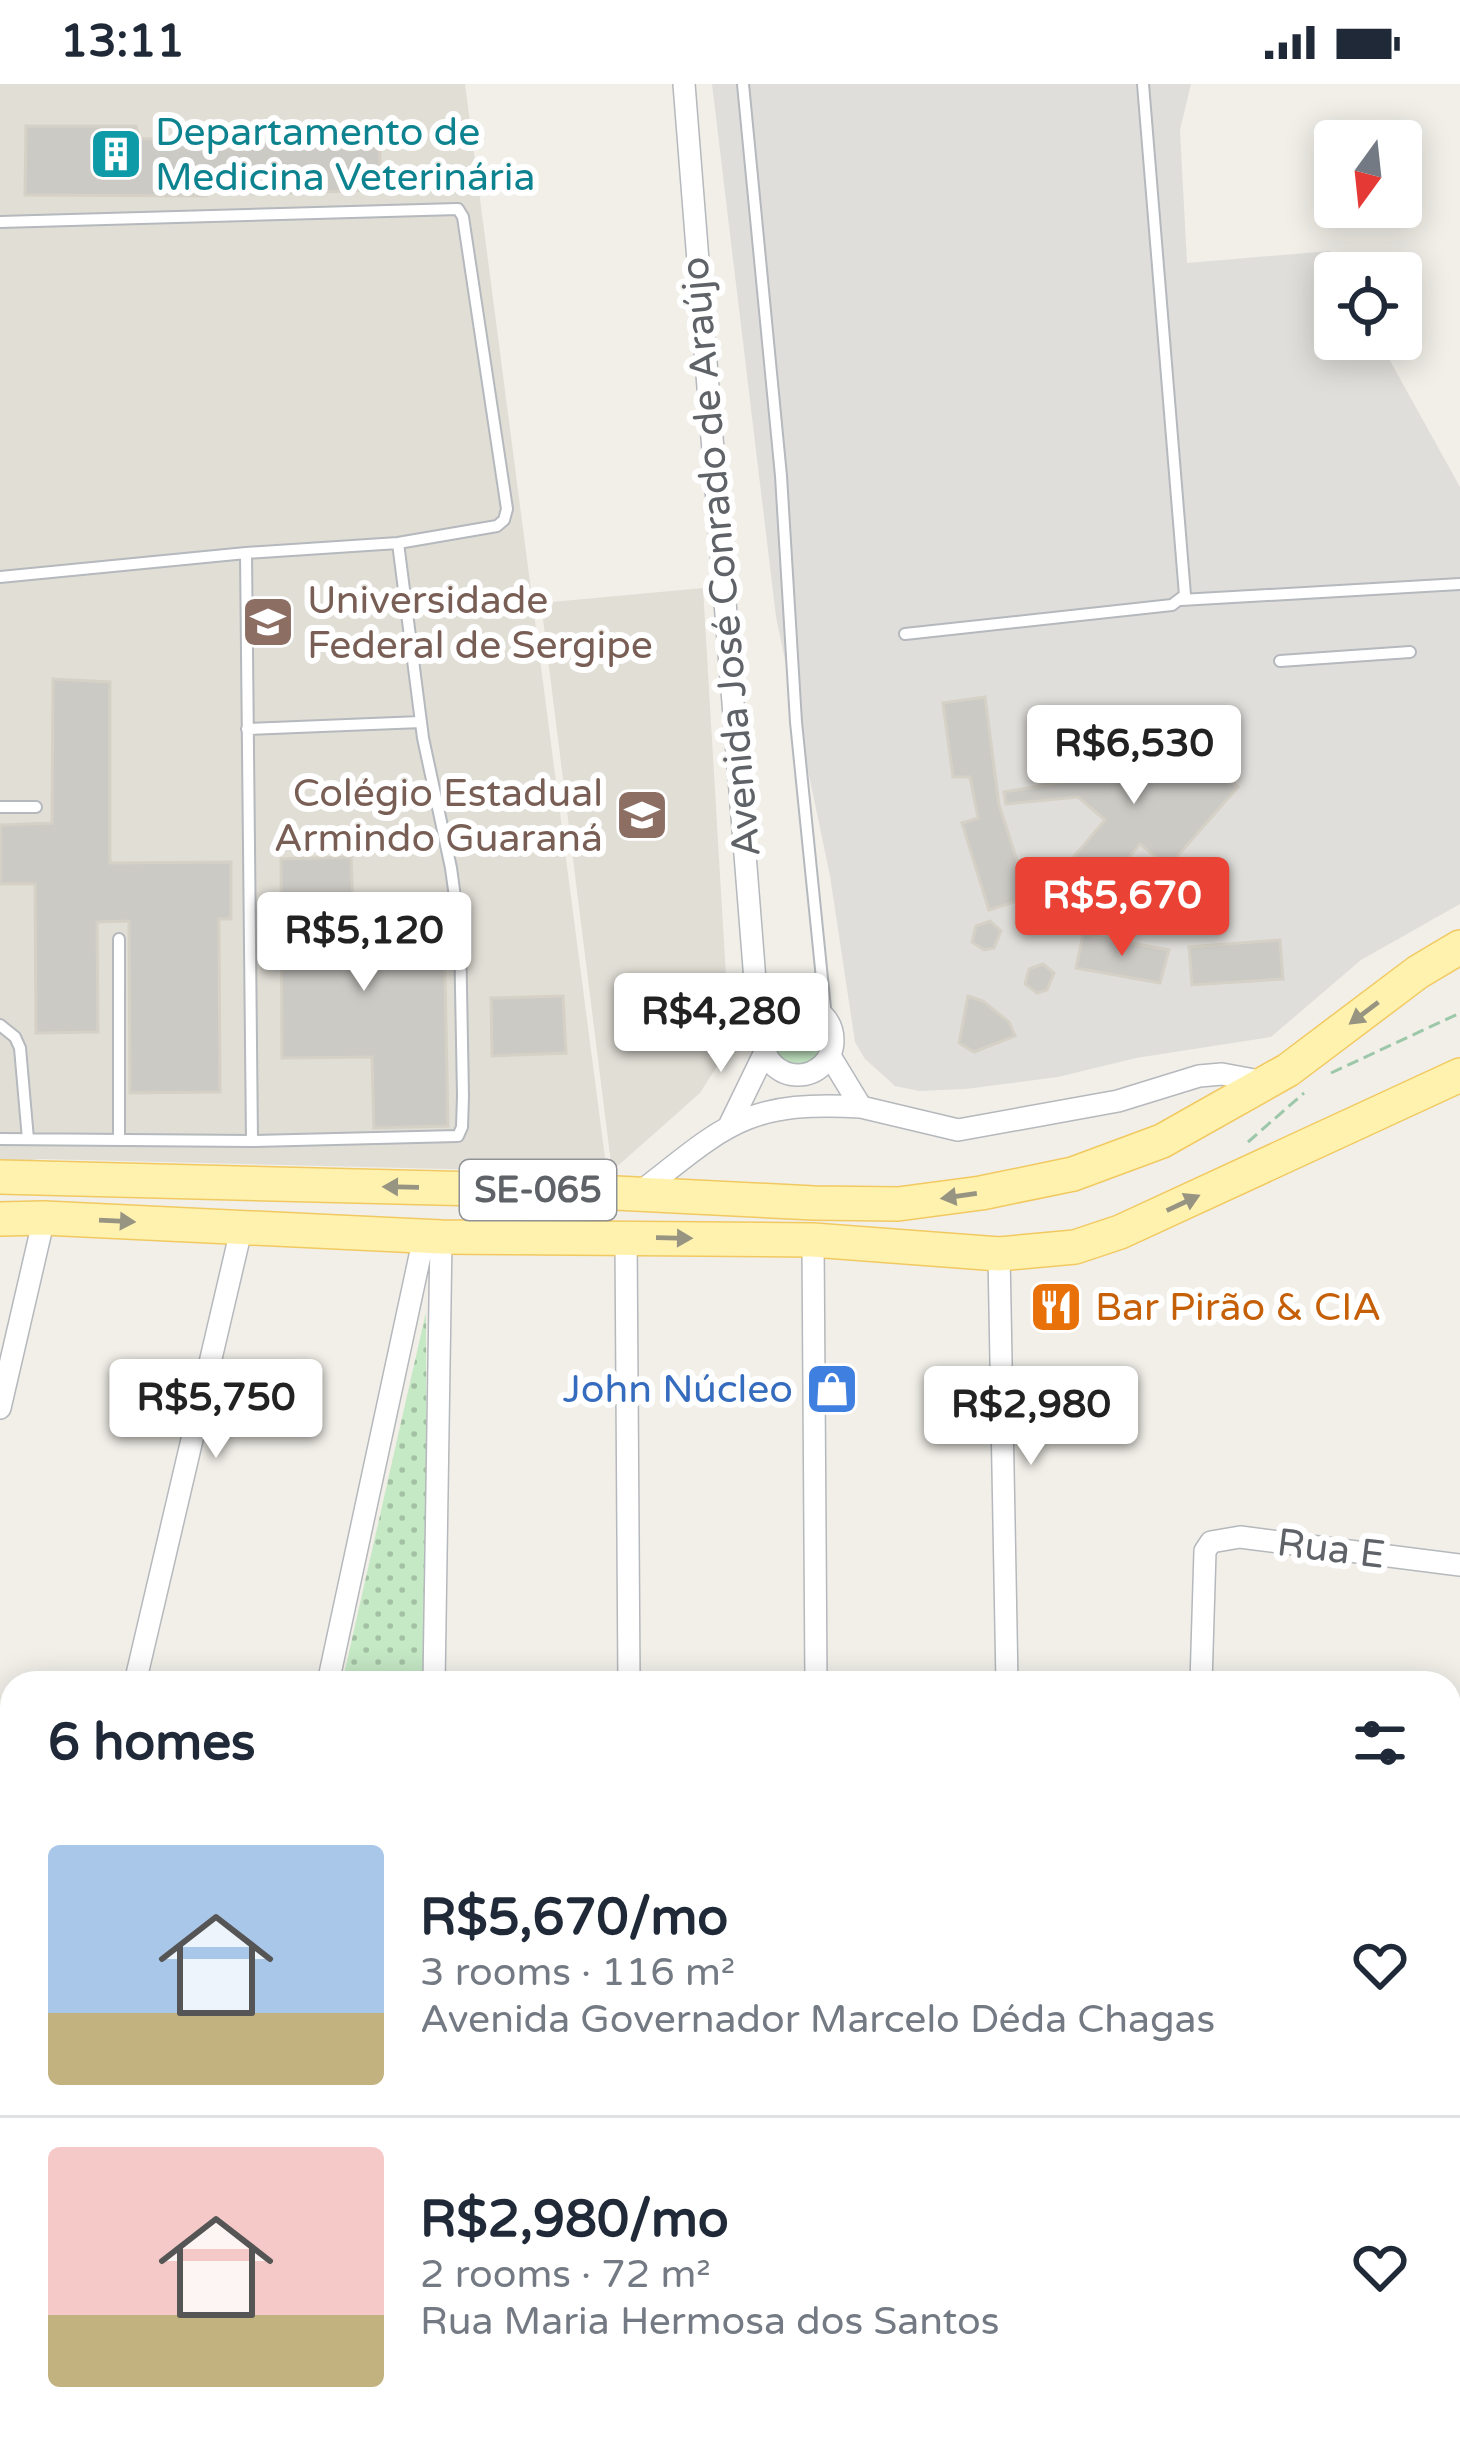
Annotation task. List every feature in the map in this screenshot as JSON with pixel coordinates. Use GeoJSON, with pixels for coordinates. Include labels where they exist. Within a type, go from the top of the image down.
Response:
{"type":"FeatureCollection","features":[{"type":"Feature","properties":{"kind":"main road","name":"SE-065"},"geometry":{"type":"LineString","coordinates":[[0,1177],[898,1204],[981,1193],[1073,1174],[1162,1141],[1288,1070],[1418,972],[1460,947]]}},
{"type":"Feature","properties":{"kind":"main road","name":"SE-065"},"geometry":{"type":"LineString","coordinates":[[0,1219],[44,1217],[432,1237],[813,1240],[999,1254],[1096,1242],[1460,1075]]}},
{"type":"Feature","properties":{"kind":"street","name":"Avenida José Conrado de Araújo"},"geometry":{"type":"LineString","coordinates":[[684,84],[756,993],[765,1041]]}},
{"type":"Feature","properties":{"kind":"street"},"geometry":{"type":"LineString","coordinates":[[730,1124],[776,1012],[786,1006],[810,1006],[826,1018],[833,1033],[830,1056],[822,1066],[800,1075],[779,1069],[765,1041]]}},
{"type":"Feature","properties":{"kind":"street"},"geometry":{"type":"LineString","coordinates":[[830,1056],[861,1107]]}},
{"type":"Feature","properties":{"kind":"street"},"geometry":{"type":"LineString","coordinates":[[638,1193],[730,1124],[767,1110],[861,1107],[958,1130],[1118,1101],[1199,1076],[1222,1074],[1266,1082]]}},
{"type":"Feature","properties":{"kind":"street"},"geometry":{"type":"LineString","coordinates":[[0,1408],[44,1217]]}},
{"type":"Feature","properties":{"kind":"street"},"geometry":{"type":"LineString","coordinates":[[138,1671],[242,1226]]}},
{"type":"Feature","properties":{"kind":"street"},"geometry":{"type":"LineString","coordinates":[[331,1671],[432,1237]]}},
{"type":"Feature","properties":{"kind":"street"},"geometry":{"type":"LineString","coordinates":[[432,1237],[434,1671]]}},
{"type":"Feature","properties":{"kind":"street"},"geometry":{"type":"LineString","coordinates":[[626,1238],[629,1671]]}},
{"type":"Feature","properties":{"kind":"street"},"geometry":{"type":"LineString","coordinates":[[813,1240],[816,1671]]}},
{"type":"Feature","properties":{"kind":"street"},"geometry":{"type":"LineString","coordinates":[[999,1254],[1007,1671]]}},
{"type":"Feature","properties":{"kind":"street","name":"Rua E"},"geometry":{"type":"LineString","coordinates":[[1202,1671],[1205,1547],[1218,1539],[1240,1537],[1460,1565]]}},
{"type":"Feature","properties":{"kind":"lane"},"geometry":{"type":"LineString","coordinates":[[743,84],[781,476],[796,722],[826,1018]]}},
{"type":"Feature","properties":{"kind":"lane"},"geometry":{"type":"LineString","coordinates":[[1143,84],[1185,589],[1181,600]]}},
{"type":"Feature","properties":{"kind":"lane"},"geometry":{"type":"LineString","coordinates":[[0,223],[458,209],[463,217],[506,516],[497,526],[398,543],[0,577]]}},
{"type":"Feature","properties":{"kind":"lane"},"geometry":{"type":"LineString","coordinates":[[0,1139],[252,1142],[447,1139],[460,1132],[460,934],[421,722],[398,543]]}},
{"type":"Feature","properties":{"kind":"lane"},"geometry":{"type":"LineString","coordinates":[[245,553],[252,1142]]}},
{"type":"Feature","properties":{"kind":"lane"},"geometry":{"type":"LineString","coordinates":[[905,634],[1172,605],[1181,600],[1460,584]]}},
{"type":"Feature","properties":{"kind":"lane"},"geometry":{"type":"LineString","coordinates":[[1280,661],[1410,652]]}},
{"type":"Feature","properties":{"kind":"lane"},"geometry":{"type":"LineString","coordinates":[[248,729],[421,722]]}},
{"type":"Feature","properties":{"kind":"lane"},"geometry":{"type":"LineString","coordinates":[[0,808],[36,807]]}},
{"type":"Feature","properties":{"kind":"lane"},"geometry":{"type":"LineString","coordinates":[[118,939],[119,1139]]}},
{"type":"Feature","properties":{"kind":"lane"},"geometry":{"type":"LineString","coordinates":[[0,1025],[20,1048],[28,1139]]}},
{"type":"Feature","properties":{"kind":"shaded area","name":"Universidade Federal de Sergipe"},"geometry":{"type":"Polygon","coordinates":[[[0,84],[465,84],[607,1173],[41,1159],[0,1163],[0,84]]]}},
{"type":"Feature","properties":{"kind":"shaded area"},"geometry":{"type":"Polygon","coordinates":[[[712,84],[1191,84],[1180,130],[1187,263],[1314,252],[1314,360],[1390,360],[1460,487],[1460,904],[1361,960],[1271,1037],[1136,1058],[1058,1077],[966,1089],[919,1091],[895,1086],[865,1059],[855,1042],[830,876],[776,617],[712,84]]]}},
{"type":"Feature","properties":{"kind":"shaded area","name":"Colégio Estadual Armindo Guaraná"},"geometry":{"type":"Polygon","coordinates":[[[703,588],[729,1027],[719,1063],[700,1093],[612,1171],[541,603],[703,588]]]}},
{"type":"Feature","properties":{"kind":"green space"},"geometry":{"type":"Polygon","coordinates":[[[798,1018],[814,1025],[821,1041],[814,1057],[798,1064],[782,1057],[775,1041],[782,1025],[798,1018]]]}},
{"type":"Feature","properties":{"kind":"green space"},"geometry":{"type":"Polygon","coordinates":[[[426,1312],[427,1671],[345,1671],[426,1312]]]}},
{"type":"Feature","properties":{"kind":"building"},"geometry":{"type":"Polygon","coordinates":[[[26,126],[136,126],[140,139],[379,130],[381,190],[253,194],[254,167],[207,170],[206,196],[25,195],[26,126]]]}},
{"type":"Feature","properties":{"kind":"building"},"geometry":{"type":"Polygon","coordinates":[[[53,679],[110,682],[110,863],[231,862],[231,919],[219,919],[220,1092],[130,1093],[129,921],[97,922],[98,1032],[36,1033],[35,884],[0,884],[0,825],[52,823],[53,679]]]}},
{"type":"Feature","properties":{"kind":"building"},"geometry":{"type":"Polygon","coordinates":[[[985,697],[999,805],[1029,897],[989,910],[962,823],[978,818],[970,777],[953,777],[943,703],[985,697]]]}},
{"type":"Feature","properties":{"kind":"building"},"geometry":{"type":"Polygon","coordinates":[[[1146,709],[1238,787],[1168,867],[1140,844],[1075,921],[1042,894],[1105,820],[1078,797],[1006,804],[1004,792],[1086,778],[1146,709]]]}},
{"type":"Feature","properties":{"kind":"building"},"geometry":{"type":"Polygon","coordinates":[[[351,857],[354,930],[444,929],[448,1126],[374,1128],[372,1057],[282,1058],[281,859],[351,857]]]}},
{"type":"Feature","properties":{"kind":"building"},"geometry":{"type":"Polygon","coordinates":[[[990,921],[1001,931],[994,948],[984,950],[972,942],[976,926],[990,921]]]}},
{"type":"Feature","properties":{"kind":"building"},"geometry":{"type":"Polygon","coordinates":[[[1083,934],[1169,950],[1160,983],[1076,968],[1083,934]]]}},
{"type":"Feature","properties":{"kind":"building"},"geometry":{"type":"Polygon","coordinates":[[[1280,940],[1283,979],[1192,985],[1189,947],[1280,940]]]}},
{"type":"Feature","properties":{"kind":"building"},"geometry":{"type":"Polygon","coordinates":[[[1043,964],[1054,973],[1047,990],[1037,993],[1025,984],[1029,969],[1043,964]]]}},
{"type":"Feature","properties":{"kind":"building"},"geometry":{"type":"Polygon","coordinates":[[[563,996],[566,1053],[492,1056],[491,998],[563,996]]]}},
{"type":"Feature","properties":{"kind":"building"},"geometry":{"type":"Polygon","coordinates":[[[968,996],[983,1001],[1009,1022],[1015,1036],[974,1052],[959,1043],[968,996]]]}},
{"type":"Feature","properties":{"kind":"place","name":"Departamento de Medicina Veterinária"},"geometry":{"type":"Point","coordinates":[116,154]}},
{"type":"Feature","properties":{"kind":"place","name":"Universidade Federal de Sergipe"},"geometry":{"type":"Point","coordinates":[268,622]}},
{"type":"Feature","properties":{"kind":"place","name":"Colégio Estadual Armindo Guaraná"},"geometry":{"type":"Point","coordinates":[642,815]}},
{"type":"Feature","properties":{"kind":"place","name":"Bar Pirão & CIA"},"geometry":{"type":"Point","coordinates":[1056,1307]}},
{"type":"Feature","properties":{"kind":"place","name":"John Núcleo"},"geometry":{"type":"Point","coordinates":[832,1389]}}]}
